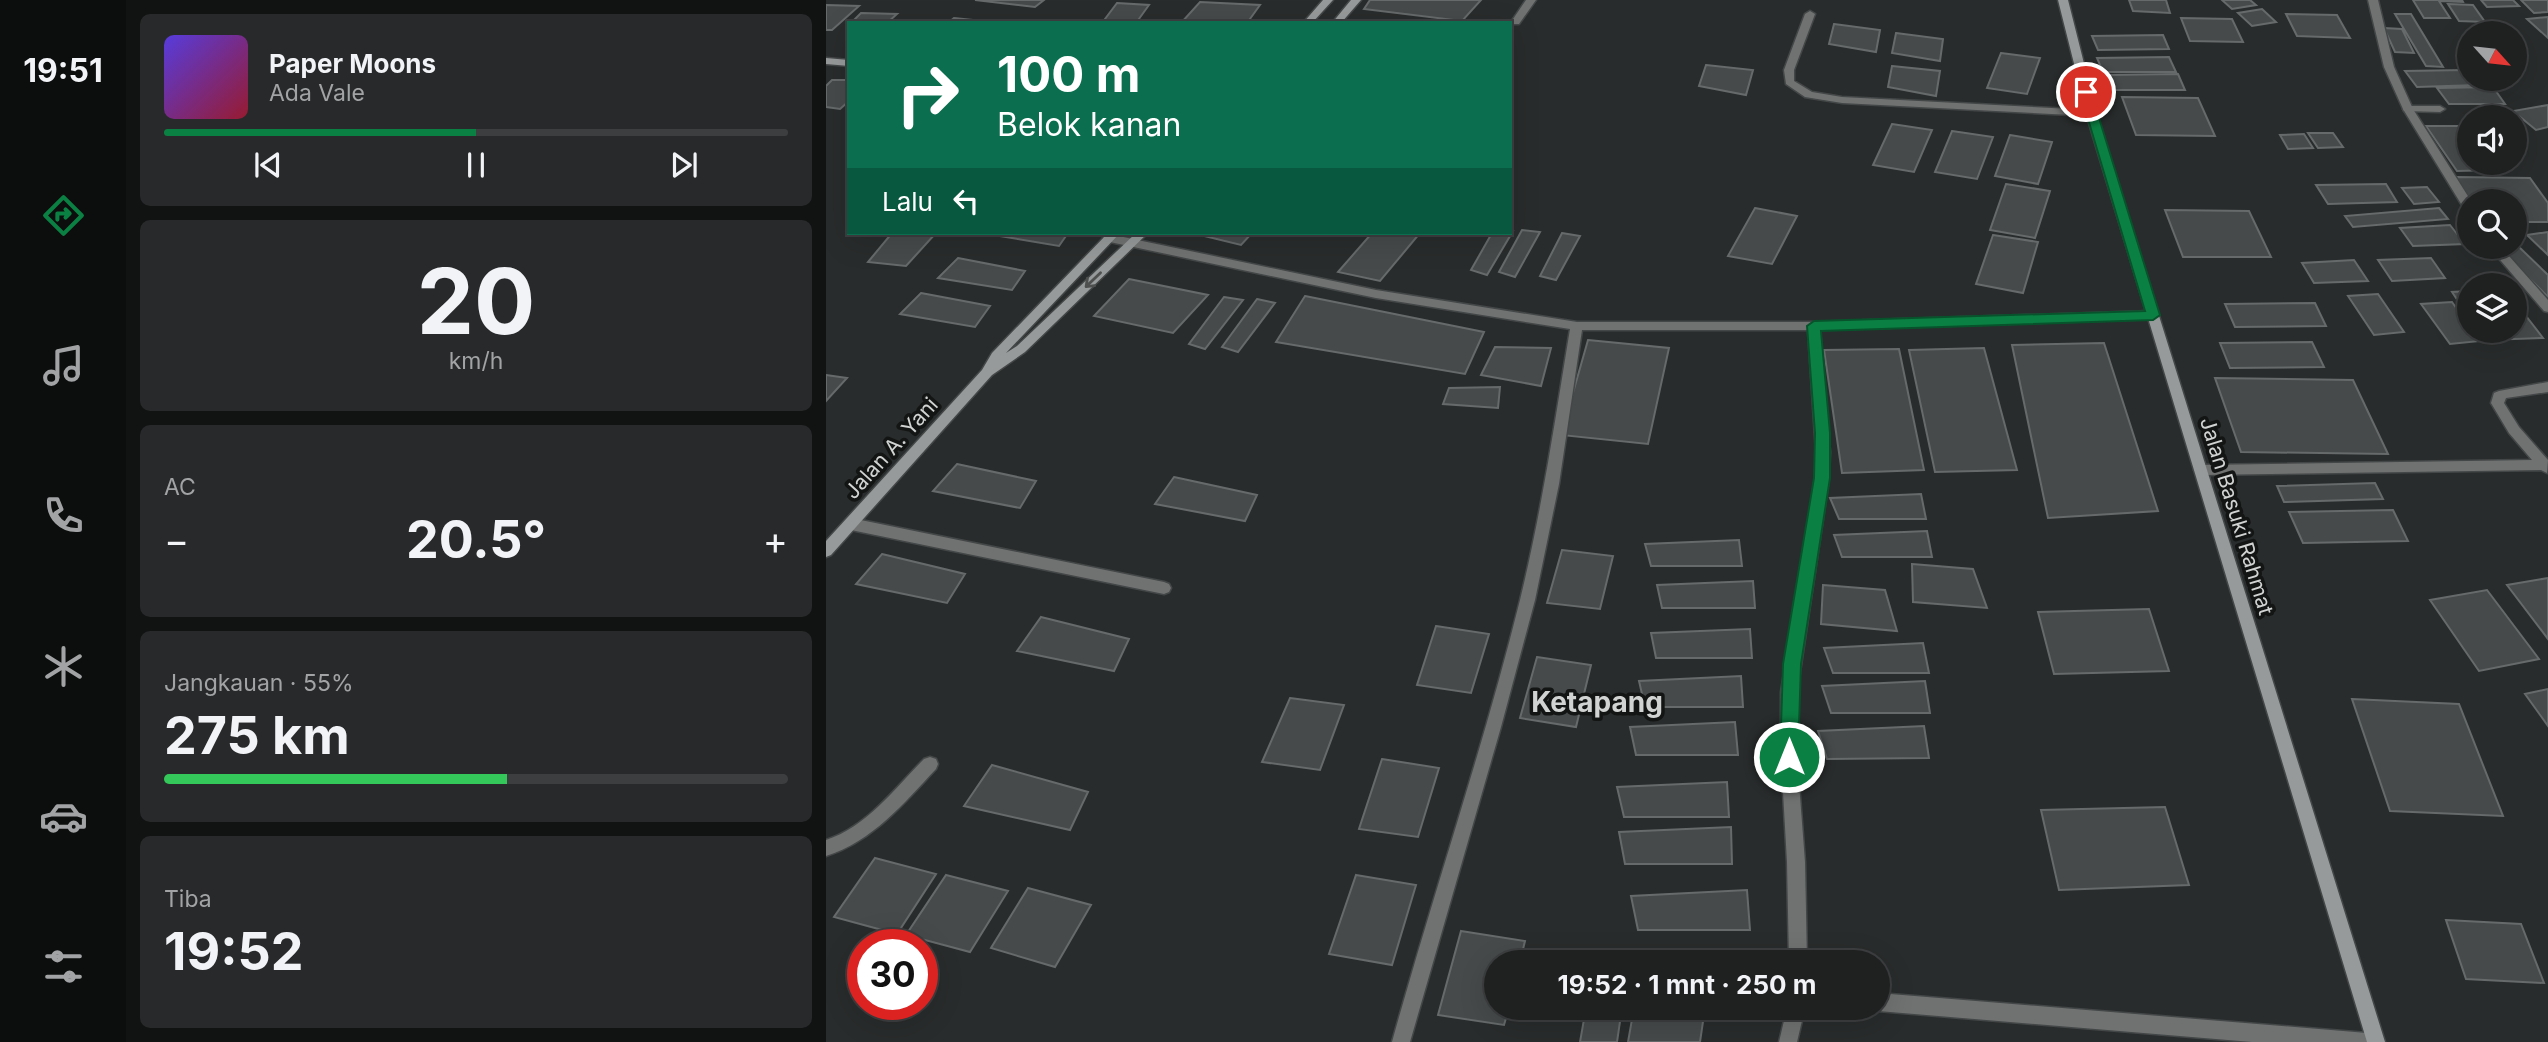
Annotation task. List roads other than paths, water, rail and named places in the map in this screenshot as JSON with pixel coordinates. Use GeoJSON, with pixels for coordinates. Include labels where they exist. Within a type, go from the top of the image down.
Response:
{"type":"FeatureCollection","features":[{"type":"Feature","properties":{"kind":"street"},"geometry":{"type":"LineString","coordinates":[[1309,21],[1328,0]]}},
{"type":"Feature","properties":{"kind":"street"},"geometry":{"type":"LineString","coordinates":[[1338,21],[1356,0]]}},
{"type":"Feature","properties":{"kind":"street"},"geometry":{"type":"LineString","coordinates":[[1516,22],[1531,0]]}},
{"type":"Feature","properties":{"kind":"street","name":"Jalan Basuki Rahmat"},"geometry":{"type":"LineString","coordinates":[[2063,0],[2091,113],[2376,1042]]}},
{"type":"Feature","properties":{"kind":"street"},"geometry":{"type":"LineString","coordinates":[[2373,0],[2389,67],[2408,109],[2458,189]]}},
{"type":"Feature","properties":{"kind":"street"},"geometry":{"type":"LineString","coordinates":[[1810,14],[1789,70],[1790,82],[1809,95],[1856,102],[2091,113]]}},
{"type":"Feature","properties":{"kind":"street"},"geometry":{"type":"LineString","coordinates":[[828,64],[847,63]]}},
{"type":"Feature","properties":{"kind":"street"},"geometry":{"type":"LineString","coordinates":[[2408,109],[2440,108]]}},
{"type":"Feature","properties":{"kind":"street","name":"Jalan A. Yani"},"geometry":{"type":"LineString","coordinates":[[826,551],[987,373],[1021,349],[1140,235]]}},
{"type":"Feature","properties":{"kind":"street"},"geometry":{"type":"LineString","coordinates":[[1111,236],[1131,243],[1376,294],[1577,326],[1814,326],[2153,315]]}},
{"type":"Feature","properties":{"kind":"street","name":"Jalan A. Yani"},"geometry":{"type":"LineString","coordinates":[[987,373],[996,356],[1111,236]]}},
{"type":"Feature","properties":{"kind":"street"},"geometry":{"type":"LineString","coordinates":[[2505,259],[2548,308]]}},
{"type":"Feature","properties":{"kind":"street"},"geometry":{"type":"LineString","coordinates":[[1401,1042],[1434,918],[1492,729],[1542,535],[1577,326]]}},
{"type":"Feature","properties":{"kind":"street"},"geometry":{"type":"LineString","coordinates":[[1798,950],[1796,862],[1789,757],[1789,692],[1822,478],[1822,429],[1814,326]]}},
{"type":"Feature","properties":{"kind":"street"},"geometry":{"type":"LineString","coordinates":[[2546,467],[2514,430],[2497,403],[2504,394],[2548,387]]}},
{"type":"Feature","properties":{"kind":"street"},"geometry":{"type":"LineString","coordinates":[[2201,470],[2546,467]]}},
{"type":"Feature","properties":{"kind":"street"},"geometry":{"type":"LineString","coordinates":[[850,524],[1164,588]]}},
{"type":"Feature","properties":{"kind":"street"},"geometry":{"type":"LineString","coordinates":[[826,848],[839,846],[877,818],[930,764]]}},
{"type":"Feature","properties":{"kind":"street"},"geometry":{"type":"LineString","coordinates":[[1890,1003],[2367,1042]]}},
{"type":"Feature","properties":{"kind":"street"},"geometry":{"type":"LineString","coordinates":[[1788,1042],[1793,1020]]}},
{"type":"Feature","properties":{"kind":"district","name":"Ketapang"},"geometry":{"type":"Point","coordinates":[1597,702]}}]}
